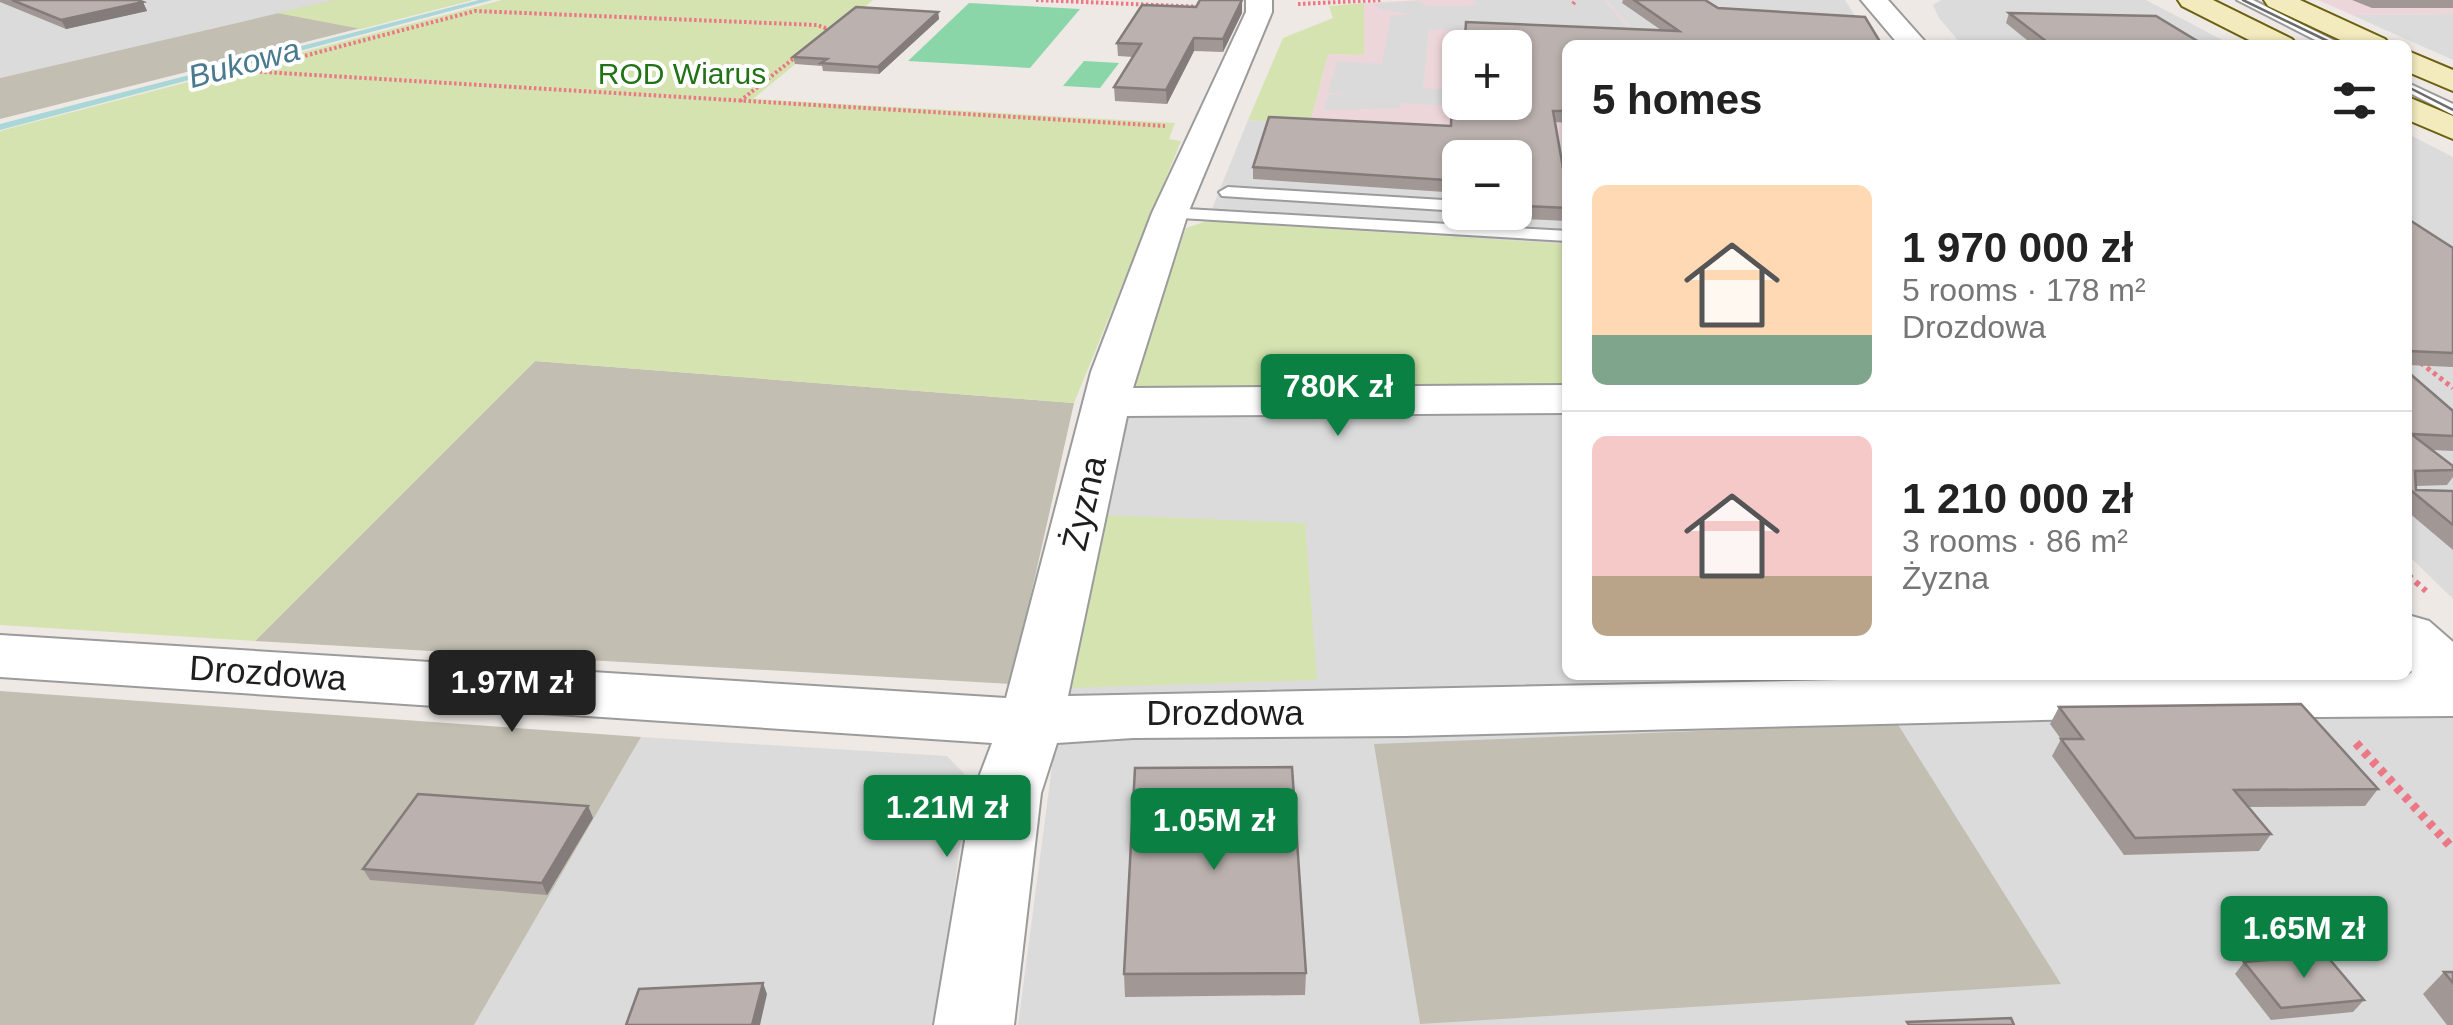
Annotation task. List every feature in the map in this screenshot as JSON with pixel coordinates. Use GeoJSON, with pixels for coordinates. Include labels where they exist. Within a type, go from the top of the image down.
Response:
{"type":"FeatureCollection","features":[{"type":"Feature","properties":{"kind":"main road"},"geometry":{"type":"LineString","coordinates":[[2192,0],[2272,40]]}},
{"type":"Feature","properties":{"kind":"main road"},"geometry":{"type":"LineString","coordinates":[[2278,0],[2364,40]]}},
{"type":"Feature","properties":{"kind":"main road"},"geometry":{"type":"LineString","coordinates":[[2412,62],[2453,82]]}},
{"type":"Feature","properties":{"kind":"main road"},"geometry":{"type":"LineString","coordinates":[[2412,108],[2453,129]]}},
{"type":"Feature","properties":{"kind":"street"},"geometry":{"type":"LineString","coordinates":[[1874,0],[1910,39]]}},
{"type":"Feature","properties":{"kind":"street"},"geometry":{"type":"LineString","coordinates":[[1898,0],[1910,39]]}},
{"type":"Feature","properties":{"kind":"street","name":"Żyzna"},"geometry":{"type":"LineString","coordinates":[[974,1025],[1008,793],[1031,723],[1114,372],[1170,213],[1259,12],[1277,2]]}},
{"type":"Feature","properties":{"kind":"street"},"geometry":{"type":"LineString","coordinates":[[1108,402],[1562,399]]}},
{"type":"Feature","properties":{"kind":"street"},"geometry":{"type":"LineString","coordinates":[[2412,639],[2453,675]]}},
{"type":"Feature","properties":{"kind":"street","name":"Drozdowa"},"geometry":{"type":"LineString","coordinates":[[0,656],[1031,723],[1092,714],[1166,712],[1462,712],[2310,692],[2453,694]]}},
{"type":"Feature","properties":{"kind":"lane"},"geometry":{"type":"LineString","coordinates":[[2228,0],[2310,40]]}},
{"type":"Feature","properties":{"kind":"lane"},"geometry":{"type":"LineString","coordinates":[[2242,0],[2326,40]]}},
{"type":"Feature","properties":{"kind":"lane"},"geometry":{"type":"LineString","coordinates":[[2412,81],[2453,101]]}},
{"type":"Feature","properties":{"kind":"lane"},"geometry":{"type":"LineString","coordinates":[[2412,90],[2453,110]]}},
{"type":"Feature","properties":{"kind":"lane"},"geometry":{"type":"LineString","coordinates":[[1228,192],[1442,205]]}},
{"type":"Feature","properties":{"kind":"lane"},"geometry":{"type":"LineString","coordinates":[[1278,219],[1284,195]]}},
{"type":"Feature","properties":{"kind":"lane"},"geometry":{"type":"LineString","coordinates":[[1170,213],[1562,236]]}},
{"type":"Feature","properties":{"kind":"path"},"geometry":{"type":"LineString","coordinates":[[1036,0],[1204,6]]}},
{"type":"Feature","properties":{"kind":"path"},"geometry":{"type":"LineString","coordinates":[[1277,2],[1380,0]]}},
{"type":"Feature","properties":{"kind":"path"},"geometry":{"type":"LineString","coordinates":[[740,100],[828,30],[817,25],[475,10],[264,64],[248,72],[1173,127]]}},
{"type":"Feature","properties":{"kind":"path"},"geometry":{"type":"LineString","coordinates":[[2412,357],[2453,388]]}},
{"type":"Feature","properties":{"kind":"path"},"geometry":{"type":"LineString","coordinates":[[2310,692],[2453,849]]}},
{"type":"Feature","properties":{"kind":"shaded area"},"geometry":{"type":"Polygon","coordinates":[[[0,0],[335,0],[0,78],[0,0]]]}},
{"type":"Feature","properties":{"kind":"shaded area"},"geometry":{"type":"Polygon","coordinates":[[[335,0],[472,0],[0,119],[0,78],[335,0]]]}},
{"type":"Feature","properties":{"kind":"shaded area"},"geometry":{"type":"Polygon","coordinates":[[[1417,0],[1606,0],[1641,40],[1562,40],[1562,141],[1310,124],[1328,54],[1364,55],[1364,3],[1417,0]]]}},
{"type":"Feature","properties":{"kind":"shaded area"},"geometry":{"type":"Polygon","coordinates":[[[1473,0],[1604,0],[1630,31],[1609,37],[1532,34],[1532,30],[1429,29],[1423,88],[1442,89],[1442,105],[1400,103],[1399,108],[1324,110],[1328,95],[1350,95],[1328,93],[1332,77],[1354,78],[1333,76],[1337,61],[1382,64],[1391,16],[1412,14],[1380,9],[1374,4],[1477,4],[1473,0]]]}},
{"type":"Feature","properties":{"kind":"shaded area"},"geometry":{"type":"Polygon","coordinates":[[[1606,0],[1845,0],[1865,31],[1724,40],[1641,40],[1606,0]]]}},
{"type":"Feature","properties":{"kind":"shaded area"},"geometry":{"type":"Polygon","coordinates":[[[1941,0],[2146,0],[2222,40],[1958,40],[1933,5],[1941,0]]]}},
{"type":"Feature","properties":{"kind":"shaded area"},"geometry":{"type":"Polygon","coordinates":[[[2318,0],[2453,0],[2453,14],[2352,15],[2318,0]]]}},
{"type":"Feature","properties":{"kind":"shaded area"},"geometry":{"type":"Polygon","coordinates":[[[2453,14],[2453,60],[2412,40],[2352,15],[2453,14]]]}},
{"type":"Feature","properties":{"kind":"shaded area"},"geometry":{"type":"Polygon","coordinates":[[[1248,120],[1562,141],[1562,244],[1207,221],[1248,120]]]}},
{"type":"Feature","properties":{"kind":"shaded area"},"geometry":{"type":"Polygon","coordinates":[[[2412,136],[2453,157],[2453,599],[2412,559],[2412,136]]]}},
{"type":"Feature","properties":{"kind":"shaded area"},"geometry":{"type":"Polygon","coordinates":[[[1231,181],[1262,183],[1262,188],[1265,183],[1308,190],[1310,185],[1341,187],[1340,192],[1352,192],[1354,188],[1384,189],[1384,195],[1398,195],[1399,190],[1430,192],[1430,197],[1442,200],[1442,220],[1298,212],[1299,201],[1275,200],[1271,210],[1224,207],[1231,181]]]}},
{"type":"Feature","properties":{"kind":"shaded area"},"geometry":{"type":"Polygon","coordinates":[[[535,361],[1074,403],[1011,684],[255,641],[535,361]]]}},
{"type":"Feature","properties":{"kind":"shaded area"},"geometry":{"type":"Polygon","coordinates":[[[1562,410],[1562,680],[2412,680],[2412,651],[2453,689],[2453,1025],[1018,1025],[1057,728],[1122,415],[1562,410]]]}},
{"type":"Feature","properties":{"kind":"shaded area"},"geometry":{"type":"Polygon","coordinates":[[[0,691],[641,737],[474,1025],[0,1025],[0,691]]]}},
{"type":"Feature","properties":{"kind":"shaded area"},"geometry":{"type":"Polygon","coordinates":[[[1897,723],[2061,984],[1420,1024],[1374,744],[1897,723]]]}},
{"type":"Feature","properties":{"kind":"shaded area"},"geometry":{"type":"Polygon","coordinates":[[[641,737],[947,756],[969,779],[936,1025],[474,1025],[641,737]]]}},
{"type":"Feature","properties":{"kind":"green space"},"geometry":{"type":"Polygon","coordinates":[[[335,0],[472,0],[361,29],[277,13],[335,0]]]}},
{"type":"Feature","properties":{"kind":"green space","name":"ROD Wiarus"},"geometry":{"type":"Polygon","coordinates":[[[502,0],[873,0],[753,99],[1175,123],[1169,139],[1181,141],[1074,403],[535,361],[255,641],[0,625],[0,131],[502,0]]]}},
{"type":"Feature","properties":{"kind":"green space"},"geometry":{"type":"Polygon","coordinates":[[[969,3],[1080,9],[1030,68],[908,61],[969,3]]]}},
{"type":"Feature","properties":{"kind":"green space"},"geometry":{"type":"Polygon","coordinates":[[[1364,3],[1364,55],[1328,54],[1310,124],[1248,120],[1283,38],[1333,18],[1329,6],[1364,3]]]}},
{"type":"Feature","properties":{"kind":"green space"},"geometry":{"type":"Polygon","coordinates":[[[1084,61],[1119,63],[1100,88],[1063,86],[1084,61]]]}},
{"type":"Feature","properties":{"kind":"green space"},"geometry":{"type":"Polygon","coordinates":[[[1207,221],[1562,244],[1562,390],[1129,394],[1186,228],[1207,221]]]}},
{"type":"Feature","properties":{"kind":"green space"},"geometry":{"type":"Polygon","coordinates":[[[1104,515],[1305,523],[1317,680],[1066,688],[1104,515]]]}},
{"type":"Feature","properties":{"kind":"building"},"geometry":{"type":"Polygon","coordinates":[[[12,0],[138,0],[143,2],[61,20],[12,0]]]}},
{"type":"Feature","properties":{"kind":"building"},"geometry":{"type":"Polygon","coordinates":[[[1200,0],[1242,0],[1223,39],[1194,38],[1166,90],[1114,87],[1141,44],[1117,43],[1142,5],[1196,7],[1200,0]]]}},
{"type":"Feature","properties":{"kind":"building"},"geometry":{"type":"Polygon","coordinates":[[[1634,0],[1705,0],[1718,8],[1865,17],[1879,40],[1562,40],[1562,111],[1553,111],[1562,162],[1562,208],[1532,206],[1532,140],[1442,140],[1442,180],[1253,167],[1269,117],[1451,126],[1451,120],[1532,120],[1532,30],[1466,30],[1466,22],[1679,31],[1634,0]]]}},
{"type":"Feature","properties":{"kind":"building"},"geometry":{"type":"Polygon","coordinates":[[[856,7],[938,12],[878,67],[793,57],[856,7]]]}},
{"type":"Feature","properties":{"kind":"building"},"geometry":{"type":"Polygon","coordinates":[[[2009,13],[2156,16],[2196,40],[2044,40],[2009,13]]]}},
{"type":"Feature","properties":{"kind":"building"},"geometry":{"type":"Polygon","coordinates":[[[2412,222],[2453,248],[2453,353],[2412,351],[2412,222]]]}},
{"type":"Feature","properties":{"kind":"building"},"geometry":{"type":"Polygon","coordinates":[[[2412,375],[2453,411],[2453,436],[2412,434],[2412,375]]]}},
{"type":"Feature","properties":{"kind":"building"},"geometry":{"type":"Polygon","coordinates":[[[2412,435],[2453,466],[2453,470],[2415,471],[2416,490],[2453,491],[2453,525],[2412,491],[2412,435]]]}},
{"type":"Feature","properties":{"kind":"building"},"geometry":{"type":"Polygon","coordinates":[[[2301,704],[2378,789],[2234,790],[2271,834],[2135,838],[2061,739],[2083,739],[2059,707],[2301,704]]]}},
{"type":"Feature","properties":{"kind":"building"},"geometry":{"type":"Polygon","coordinates":[[[1292,767],[1306,973],[1124,974],[1135,768],[1292,767]]]}},
{"type":"Feature","properties":{"kind":"building"},"geometry":{"type":"Polygon","coordinates":[[[418,794],[588,806],[542,883],[363,869],[418,794]]]}},
{"type":"Feature","properties":{"kind":"building"},"geometry":{"type":"Polygon","coordinates":[[[2326,955],[2364,1000],[2281,1008],[2244,962],[2326,955]]]}},
{"type":"Feature","properties":{"kind":"building"},"geometry":{"type":"Polygon","coordinates":[[[763,983],[752,1025],[626,1025],[639,989],[763,983]]]}},
{"type":"Feature","properties":{"kind":"building"},"geometry":{"type":"Polygon","coordinates":[[[2011,1018],[2014,1025],[1907,1022],[2011,1018]]]}},
{"type":"Feature","properties":{"kind":"waterway","name":"Bukowa"},"geometry":{"type":"LineString","coordinates":[[0,127],[488,0]]}},
{"type":"Feature","properties":{"kind":"tram line"},"geometry":{"type":"LineString","coordinates":[[2243,0],[2326,40]]}},
{"type":"Feature","properties":{"kind":"tram line"},"geometry":{"type":"LineString","coordinates":[[2412,89],[2453,110]]}}]}
